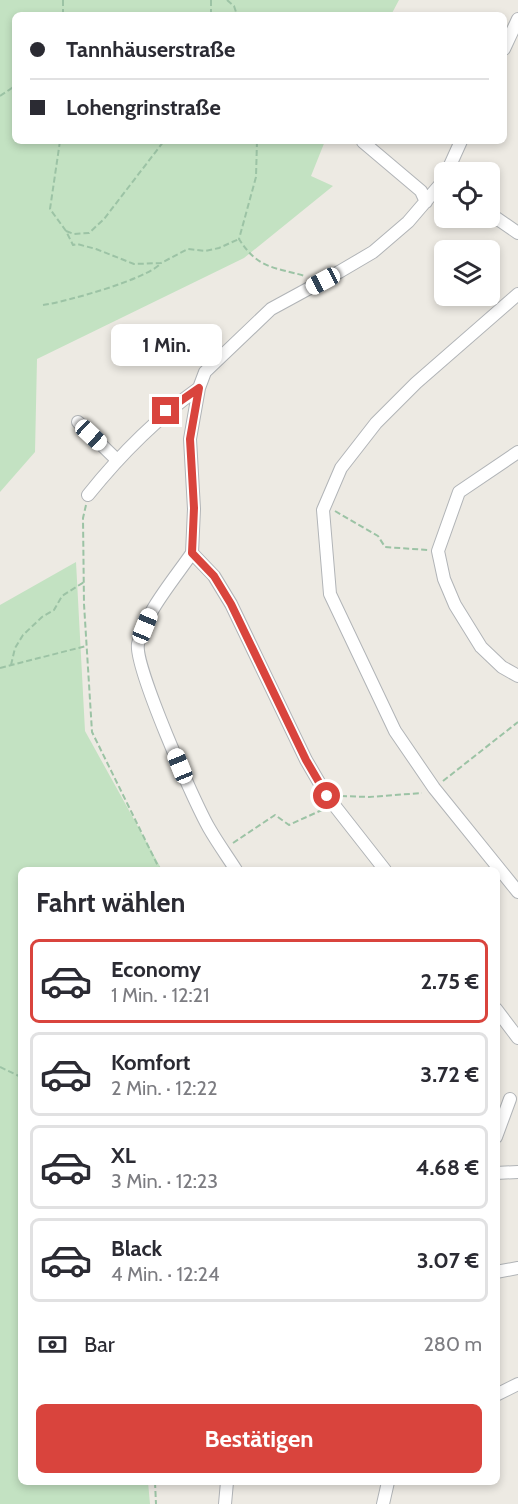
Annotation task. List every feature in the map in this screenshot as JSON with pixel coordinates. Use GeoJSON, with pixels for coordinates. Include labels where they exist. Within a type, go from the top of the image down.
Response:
{"type":"FeatureCollection","features":[{"type":"Feature","properties":{"kind":"street"},"geometry":{"type":"LineString","coordinates":[[507,43],[518,20]]}},
{"type":"Feature","properties":{"kind":"street"},"geometry":{"type":"LineString","coordinates":[[365,144],[421,191],[426,202]]}},
{"type":"Feature","properties":{"kind":"street"},"geometry":{"type":"LineString","coordinates":[[452,162],[460,144]]}},
{"type":"Feature","properties":{"kind":"street"},"geometry":{"type":"LineString","coordinates":[[234,867],[209,828],[180,766],[142,668],[138,645],[153,608],[192,553],[194,508],[190,439],[199,388],[205,372],[271,309],[373,252],[408,222],[434,193]]}},
{"type":"Feature","properties":{"kind":"street"},"geometry":{"type":"LineString","coordinates":[[500,221],[518,233]]}},
{"type":"Feature","properties":{"kind":"street"},"geometry":{"type":"LineString","coordinates":[[498,867],[434,788],[395,731],[330,594],[323,510],[341,468],[376,423],[416,382],[518,294]]}},
{"type":"Feature","properties":{"kind":"street"},"geometry":{"type":"LineString","coordinates":[[88,495],[117,460],[166,411],[199,388]]}},
{"type":"Feature","properties":{"kind":"street"},"geometry":{"type":"LineString","coordinates":[[78,422],[117,460]]}},
{"type":"Feature","properties":{"kind":"street"},"geometry":{"type":"LineString","coordinates":[[518,452],[459,492],[438,551],[444,579],[455,605],[481,647],[502,667],[518,676]]}},
{"type":"Feature","properties":{"kind":"street"},"geometry":{"type":"LineString","coordinates":[[192,553],[214,576],[231,604],[306,760],[333,805],[383,867]]}},
{"type":"Feature","properties":{"kind":"street"},"geometry":{"type":"LineString","coordinates":[[500,870],[518,892]]}},
{"type":"Feature","properties":{"kind":"street"},"geometry":{"type":"LineString","coordinates":[[500,1014],[518,1038]]}},
{"type":"Feature","properties":{"kind":"street"},"geometry":{"type":"LineString","coordinates":[[500,1128],[514,1098]]}},
{"type":"Feature","properties":{"kind":"street"},"geometry":{"type":"LineString","coordinates":[[500,1173],[518,1172]]}},
{"type":"Feature","properties":{"kind":"street"},"geometry":{"type":"LineString","coordinates":[[500,1271],[518,1268]]}},
{"type":"Feature","properties":{"kind":"street"},"geometry":{"type":"LineString","coordinates":[[500,1393],[518,1384]]}},
{"type":"Feature","properties":{"kind":"street"},"geometry":{"type":"LineString","coordinates":[[225,1504],[227,1485]]}},
{"type":"Feature","properties":{"kind":"street"},"geometry":{"type":"LineString","coordinates":[[383,1504],[387,1485]]}},
{"type":"Feature","properties":{"kind":"path"},"geometry":{"type":"LineString","coordinates":[[227,0],[234,6],[236,12]]}},
{"type":"Feature","properties":{"kind":"path"},"geometry":{"type":"LineString","coordinates":[[60,144],[50,209],[66,231],[73,246],[77,244],[96,249],[134,264],[161,263]]}},
{"type":"Feature","properties":{"kind":"path"},"geometry":{"type":"LineString","coordinates":[[66,231],[74,234],[88,233],[104,219],[162,144]]}},
{"type":"Feature","properties":{"kind":"path"},"geometry":{"type":"LineString","coordinates":[[239,239],[256,177],[257,144]]}},
{"type":"Feature","properties":{"kind":"path"},"geometry":{"type":"LineString","coordinates":[[43,305],[64,302],[86,293],[129,281],[156,269],[161,263],[188,249],[205,251],[219,248],[239,239]]}},
{"type":"Feature","properties":{"kind":"path"},"geometry":{"type":"LineString","coordinates":[[239,239],[263,265],[323,281]]}},
{"type":"Feature","properties":{"kind":"path"},"geometry":{"type":"LineString","coordinates":[[88,495],[83,518],[84,582],[92,732],[159,867]]}},
{"type":"Feature","properties":{"kind":"path"},"geometry":{"type":"LineString","coordinates":[[325,505],[378,536],[385,547],[438,551]]}},
{"type":"Feature","properties":{"kind":"path"},"geometry":{"type":"LineString","coordinates":[[11,665],[15,648],[24,634],[42,617],[54,610],[62,596],[84,582]]}},
{"type":"Feature","properties":{"kind":"path"},"geometry":{"type":"LineString","coordinates":[[0,668],[86,646]]}},
{"type":"Feature","properties":{"kind":"path"},"geometry":{"type":"LineString","coordinates":[[223,849],[275,815],[289,825],[333,805]]}},
{"type":"Feature","properties":{"kind":"path"},"geometry":{"type":"LineString","coordinates":[[0,1067],[18,1076]]}},
{"type":"Feature","properties":{"kind":"path"},"geometry":{"type":"LineString","coordinates":[[155,1485],[156,1504]]}},
{"type":"Feature","properties":{"kind":"green space"},"geometry":{"type":"Polygon","coordinates":[[[0,0],[399,0],[393,12],[12,12],[12,144],[324,144],[311,176],[333,186],[244,258],[37,359],[35,452],[0,492],[0,0]]]}},
{"type":"Feature","properties":{"kind":"green space"},"geometry":{"type":"Polygon","coordinates":[[[76,562],[85,731],[160,867],[18,867],[18,1485],[148,1485],[150,1504],[0,1504],[0,605],[76,562]]]}},
{"type":"Feature","properties":{"kind":"route"},"geometry":{"type":"LineString","coordinates":[[166,411],[199,388],[190,439],[194,508],[192,553],[214,576],[231,604],[306,760],[327,796]]}}]}
